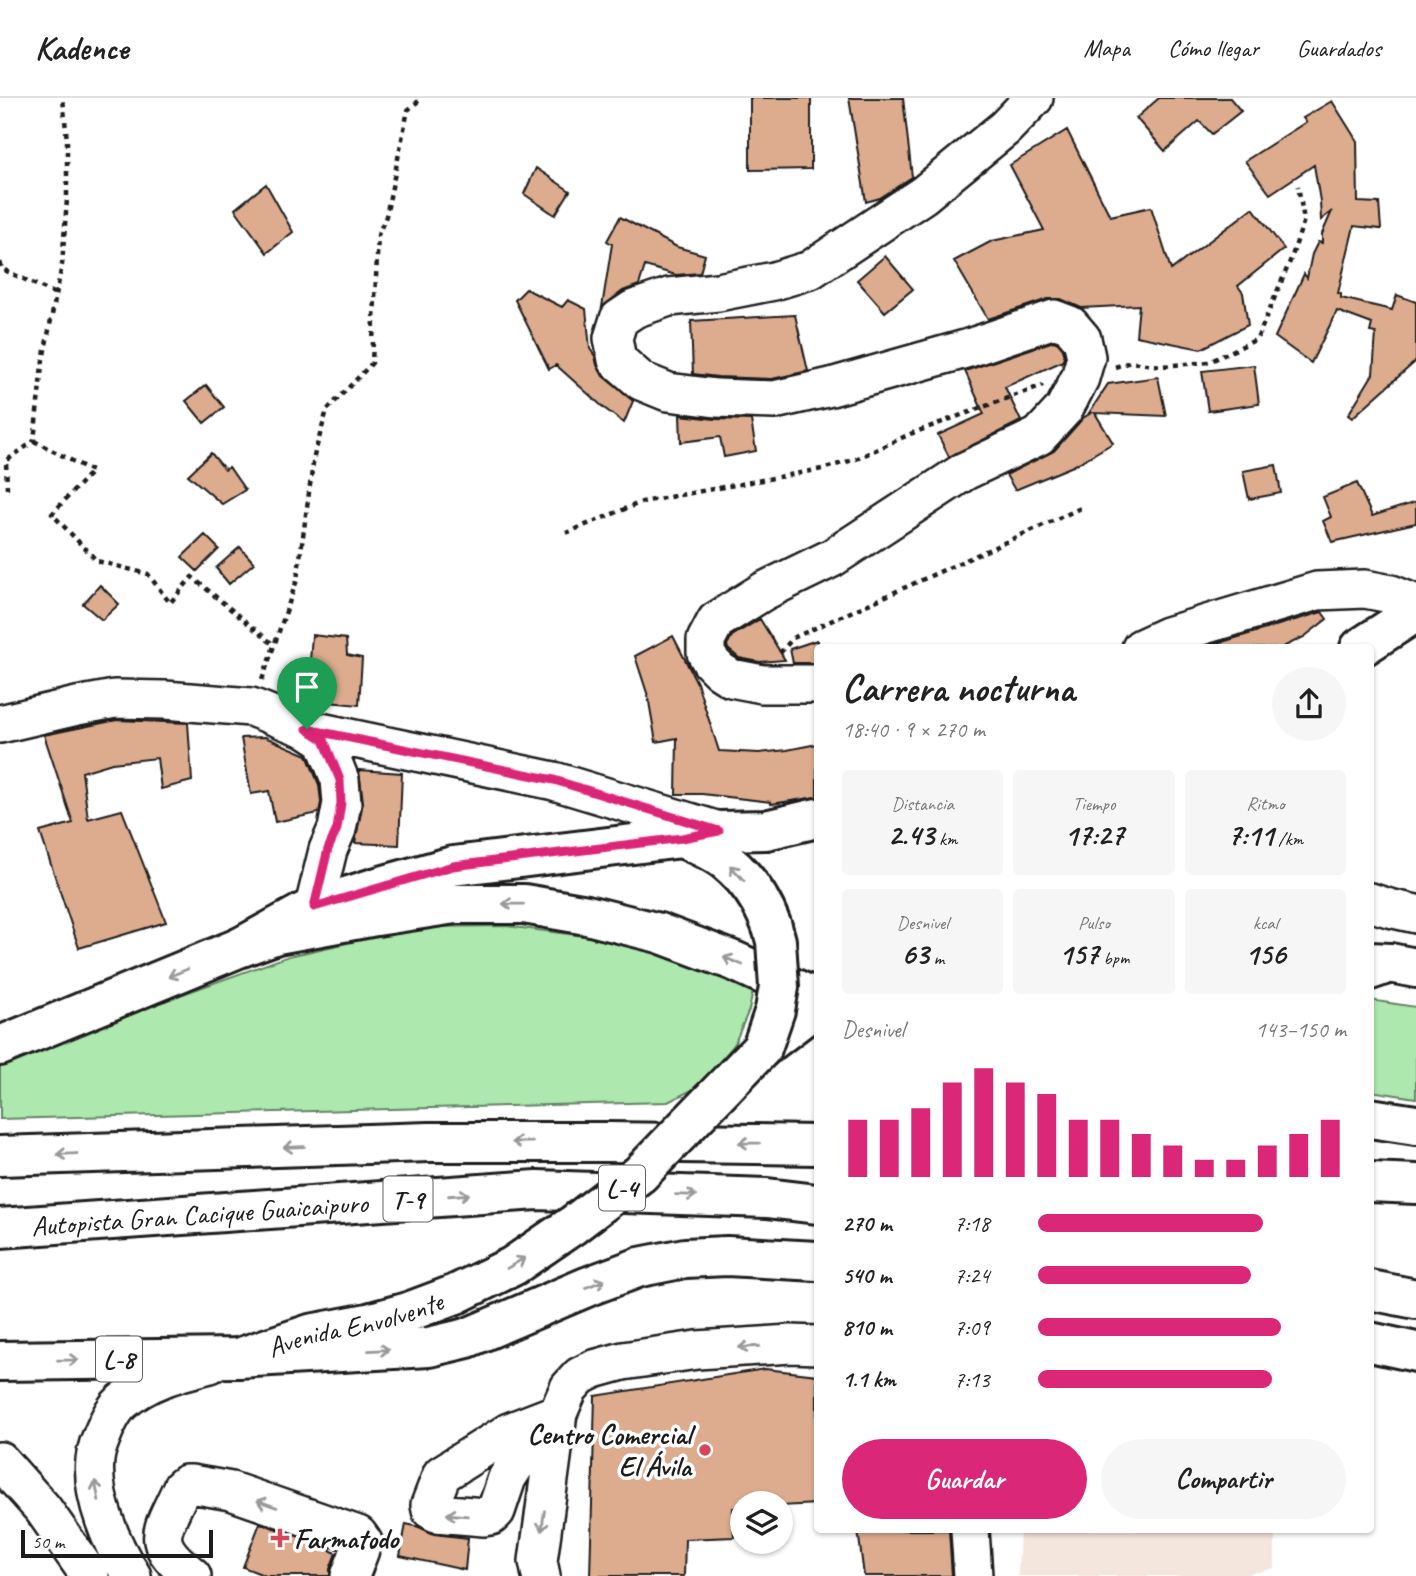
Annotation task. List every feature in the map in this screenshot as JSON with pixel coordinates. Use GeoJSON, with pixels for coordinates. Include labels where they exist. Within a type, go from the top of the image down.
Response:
{"type":"FeatureCollection","features":[{"type":"Feature","properties":{"kind":"main road"},"geometry":{"type":"LineString","coordinates":[[1366,644],[1416,612]]}},
{"type":"Feature","properties":{"kind":"main road"},"geometry":{"type":"LineString","coordinates":[[241,947],[314,907],[453,866],[682,838],[719,831],[766,830],[814,819]]}},
{"type":"Feature","properties":{"kind":"main road"},"geometry":{"type":"LineString","coordinates":[[682,838],[728,863],[754,891],[772,927],[776,941],[779,987],[775,1010],[762,1048]]}},
{"type":"Feature","properties":{"kind":"main road"},"geometry":{"type":"LineString","coordinates":[[0,1046],[278,934],[455,904],[524,904],[587,915],[659,933],[734,961],[814,998]]}},
{"type":"Feature","properties":{"kind":"main road","name":"Avenida Envolvente"},"geometry":{"type":"LineString","coordinates":[[0,1361],[238,1358],[310,1334],[408,1312],[456,1294],[513,1266],[640,1174],[762,1048],[814,1008]]}},
{"type":"Feature","properties":{"kind":"main road"},"geometry":{"type":"LineString","coordinates":[[1374,1119],[1416,1125]]}},
{"type":"Feature","properties":{"kind":"main road"},"geometry":{"type":"LineString","coordinates":[[1374,1128],[1416,1132]]}},
{"type":"Feature","properties":{"kind":"main road","name":"Autopista Gran Cacique Guaicaipuro"},"geometry":{"type":"LineString","coordinates":[[0,1156],[429,1142],[814,1145]]}},
{"type":"Feature","properties":{"kind":"main road","name":"Autopista Gran Cacique Guaicaipuro"},"geometry":{"type":"LineString","coordinates":[[0,1228],[537,1190],[767,1198],[814,1204]]}},
{"type":"Feature","properties":{"kind":"main road"},"geometry":{"type":"LineString","coordinates":[[238,1358],[429,1347],[467,1338],[640,1267],[685,1258],[727,1256],[814,1261]]}},
{"type":"Feature","properties":{"kind":"main road"},"geometry":{"type":"LineString","coordinates":[[1374,1291],[1416,1299]]}},
{"type":"Feature","properties":{"kind":"main road"},"geometry":{"type":"LineString","coordinates":[[1374,1343],[1416,1352]]}},
{"type":"Feature","properties":{"kind":"street"},"geometry":{"type":"LineString","coordinates":[[814,684],[762,684],[731,678],[711,662],[706,653],[706,640],[716,621],[764,591],[832,558],[965,471],[1040,436],[1064,409],[1080,378],[1086,357],[1082,339],[1070,325],[1054,319],[890,371],[774,400],[716,398],[668,392],[641,381],[617,360],[613,338],[618,319],[634,309],[669,297],[718,292],[774,281],[810,270],[923,195],[1005,128],[1034,98]]}},
{"type":"Feature","properties":{"kind":"street"},"geometry":{"type":"LineString","coordinates":[[1150,644],[1167,636],[1317,591],[1365,589],[1391,594],[1416,604]]}},
{"type":"Feature","properties":{"kind":"street"},"geometry":{"type":"LineString","coordinates":[[0,724],[115,699],[251,707],[307,729],[554,780],[719,831]]}},
{"type":"Feature","properties":{"kind":"street"},"geometry":{"type":"LineString","coordinates":[[307,729],[324,740],[340,780],[341,803],[337,829],[328,849],[314,907]]}},
{"type":"Feature","properties":{"kind":"street"},"geometry":{"type":"LineString","coordinates":[[1374,903],[1416,914]]}},
{"type":"Feature","properties":{"kind":"street"},"geometry":{"type":"LineString","coordinates":[[541,1576],[537,1560],[556,1424],[569,1388],[580,1376],[623,1361],[697,1350],[814,1345]]}},
{"type":"Feature","properties":{"kind":"street"},"geometry":{"type":"LineString","coordinates":[[132,1576],[104,1520],[94,1475],[94,1458],[99,1441],[119,1404],[131,1395],[173,1373],[238,1358]]}},
{"type":"Feature","properties":{"kind":"street"},"geometry":{"type":"LineString","coordinates":[[0,1461],[43,1509],[90,1576]]}},
{"type":"Feature","properties":{"kind":"street"},"geometry":{"type":"LineString","coordinates":[[192,1576],[169,1555],[162,1542],[162,1532],[182,1487],[186,1484],[231,1491],[358,1535],[363,1542],[350,1576]]}},
{"type":"Feature","properties":{"kind":"street"},"geometry":{"type":"LineString","coordinates":[[970,1533],[973,1576]]}},
{"type":"Feature","properties":{"kind":"path"},"geometry":{"type":"LineString","coordinates":[[7,489],[6,461],[34,441],[42,365],[62,265],[67,199],[67,141],[63,98]]}},
{"type":"Feature","properties":{"kind":"path"},"geometry":{"type":"LineString","coordinates":[[251,707],[297,580],[314,456],[327,410],[372,363],[378,235],[386,216],[408,110],[422,98]]}},
{"type":"Feature","properties":{"kind":"path"},"geometry":{"type":"LineString","coordinates":[[566,533],[642,502],[822,468],[856,459],[910,434],[1045,384],[1080,378],[1130,362],[1162,366],[1209,362],[1257,340],[1291,259],[1304,220],[1298,186]]}},
{"type":"Feature","properties":{"kind":"path"},"geometry":{"type":"LineString","coordinates":[[0,262],[2,269],[56,294]]}},
{"type":"Feature","properties":{"kind":"path"},"geometry":{"type":"LineString","coordinates":[[34,441],[92,471],[52,514],[97,561],[148,574],[170,603],[192,577],[275,646]]}},
{"type":"Feature","properties":{"kind":"path"},"geometry":{"type":"LineString","coordinates":[[774,684],[776,658],[793,638],[1081,508]]}},
{"type":"Feature","properties":{"kind":"shaded area"},"geometry":{"type":"Polygon","coordinates":[[[1020,1533],[1275,1533],[1275,1568],[1240,1576],[1018,1576],[1020,1533]]]}},
{"type":"Feature","properties":{"kind":"green space"},"geometry":{"type":"Polygon","coordinates":[[[506,926],[584,936],[684,959],[755,982],[749,1010],[734,1045],[698,1087],[668,1102],[0,1119],[0,1060],[289,956],[430,927],[506,926]]]}},
{"type":"Feature","properties":{"kind":"green space"},"geometry":{"type":"Polygon","coordinates":[[[1374,1001],[1416,1007],[1416,1098],[1374,1092],[1374,1001]]]}},
{"type":"Feature","properties":{"kind":"building"},"geometry":{"type":"Polygon","coordinates":[[[750,98],[811,98],[811,169],[750,170],[750,98]]]}},
{"type":"Feature","properties":{"kind":"building"},"geometry":{"type":"Polygon","coordinates":[[[849,98],[903,98],[912,177],[880,198],[866,202],[849,98]]]}},
{"type":"Feature","properties":{"kind":"building"},"geometry":{"type":"Polygon","coordinates":[[[1159,98],[1230,98],[1241,111],[1212,134],[1199,121],[1165,151],[1136,118],[1159,98]]]}},
{"type":"Feature","properties":{"kind":"building"},"geometry":{"type":"Polygon","coordinates":[[[1332,101],[1357,141],[1358,202],[1379,203],[1381,229],[1354,226],[1338,293],[1341,298],[1392,310],[1397,295],[1416,302],[1416,361],[1352,418],[1348,415],[1373,374],[1376,333],[1370,332],[1372,324],[1337,311],[1311,363],[1275,337],[1304,274],[1307,278],[1312,254],[1318,242],[1322,243],[1322,234],[1332,211],[1321,220],[1314,165],[1270,194],[1245,161],[1306,122],[1303,118],[1332,101]]]}},
{"type":"Feature","properties":{"kind":"building"},"geometry":{"type":"Polygon","coordinates":[[[1067,130],[1110,216],[1151,207],[1171,270],[1253,208],[1284,249],[1238,286],[1243,293],[1248,325],[1201,349],[1136,336],[1139,305],[1081,308],[1061,299],[1048,299],[988,319],[954,261],[992,241],[1044,230],[1010,165],[1067,130]]]}},
{"type":"Feature","properties":{"kind":"building"},"geometry":{"type":"Polygon","coordinates":[[[536,168],[570,191],[555,215],[524,194],[536,168]]]}},
{"type":"Feature","properties":{"kind":"building"},"geometry":{"type":"Polygon","coordinates":[[[266,184],[293,232],[267,253],[235,209],[266,184]]]}},
{"type":"Feature","properties":{"kind":"building"},"geometry":{"type":"Polygon","coordinates":[[[620,217],[677,247],[705,255],[700,273],[676,275],[645,266],[639,285],[623,291],[602,307],[612,244],[607,241],[620,217]]]}},
{"type":"Feature","properties":{"kind":"building"},"geometry":{"type":"Polygon","coordinates":[[[885,256],[913,289],[885,312],[857,280],[885,256]]]}},
{"type":"Feature","properties":{"kind":"building"},"geometry":{"type":"Polygon","coordinates":[[[526,289],[562,307],[568,300],[586,309],[590,349],[597,365],[603,376],[633,401],[624,423],[556,365],[549,369],[515,300],[526,289]]]}},
{"type":"Feature","properties":{"kind":"building"},"geometry":{"type":"Polygon","coordinates":[[[795,315],[808,371],[772,379],[693,374],[691,321],[795,315]]]}},
{"type":"Feature","properties":{"kind":"building"},"geometry":{"type":"Polygon","coordinates":[[[1054,341],[1063,349],[1063,361],[1005,387],[1021,421],[949,457],[938,435],[984,414],[965,371],[1054,341]]]}},
{"type":"Feature","properties":{"kind":"building"},"geometry":{"type":"Polygon","coordinates":[[[1254,365],[1259,404],[1208,411],[1202,371],[1254,365]]]}},
{"type":"Feature","properties":{"kind":"building"},"geometry":{"type":"Polygon","coordinates":[[[1158,377],[1166,416],[1095,413],[1113,443],[1073,466],[1015,490],[1006,475],[1054,451],[1083,418],[1091,413],[1108,384],[1158,377]]]}},
{"type":"Feature","properties":{"kind":"building"},"geometry":{"type":"Polygon","coordinates":[[[206,385],[224,407],[204,423],[186,401],[206,385]]]}},
{"type":"Feature","properties":{"kind":"building"},"geometry":{"type":"Polygon","coordinates":[[[680,415],[751,420],[756,451],[724,457],[720,437],[681,442],[680,415]]]}},
{"type":"Feature","properties":{"kind":"building"},"geometry":{"type":"Polygon","coordinates":[[[211,453],[225,470],[229,467],[245,490],[222,504],[188,475],[211,453]]]}},
{"type":"Feature","properties":{"kind":"building"},"geometry":{"type":"Polygon","coordinates":[[[1276,465],[1281,493],[1249,499],[1243,471],[1276,465]]]}},
{"type":"Feature","properties":{"kind":"building"},"geometry":{"type":"Polygon","coordinates":[[[1357,483],[1372,516],[1416,502],[1416,523],[1332,542],[1323,521],[1331,517],[1323,497],[1357,483]]]}},
{"type":"Feature","properties":{"kind":"building"},"geometry":{"type":"Polygon","coordinates":[[[205,535],[219,549],[197,571],[182,557],[205,535]]]}},
{"type":"Feature","properties":{"kind":"building"},"geometry":{"type":"Polygon","coordinates":[[[240,547],[254,563],[229,584],[216,568],[240,547]]]}},
{"type":"Feature","properties":{"kind":"building"},"geometry":{"type":"Polygon","coordinates":[[[100,585],[119,604],[102,620],[83,604],[100,585]]]}},
{"type":"Feature","properties":{"kind":"building"},"geometry":{"type":"Polygon","coordinates":[[[1322,612],[1327,619],[1304,637],[1289,644],[1215,644],[1322,612]]]}},
{"type":"Feature","properties":{"kind":"building"},"geometry":{"type":"Polygon","coordinates":[[[760,619],[785,660],[760,662],[739,658],[728,649],[727,645],[732,636],[760,619]]]}},
{"type":"Feature","properties":{"kind":"building"},"geometry":{"type":"Polygon","coordinates":[[[312,635],[346,639],[347,655],[362,658],[359,705],[307,700],[312,635]]]}},
{"type":"Feature","properties":{"kind":"building"},"geometry":{"type":"Polygon","coordinates":[[[673,636],[697,683],[719,751],[759,753],[814,745],[814,797],[771,804],[702,794],[676,794],[677,738],[656,742],[648,696],[635,656],[673,636]]]}},
{"type":"Feature","properties":{"kind":"building"},"geometry":{"type":"Polygon","coordinates":[[[817,640],[817,644],[814,644],[814,663],[793,663],[790,649],[817,640]]]}},
{"type":"Feature","properties":{"kind":"building"},"geometry":{"type":"Polygon","coordinates":[[[117,720],[188,723],[192,781],[161,789],[157,758],[112,763],[82,772],[88,819],[122,810],[166,922],[79,948],[40,832],[73,823],[44,735],[117,720]]]}},
{"type":"Feature","properties":{"kind":"building"},"geometry":{"type":"Polygon","coordinates":[[[265,737],[307,755],[319,785],[319,813],[275,822],[269,791],[251,794],[241,738],[265,737]]]}},
{"type":"Feature","properties":{"kind":"building"},"geometry":{"type":"Polygon","coordinates":[[[359,770],[402,773],[399,845],[355,843],[363,802],[359,770]]]}},
{"type":"Feature","properties":{"kind":"building","name":"Centro Comercial El Ávila"},"geometry":{"type":"Polygon","coordinates":[[[765,1369],[814,1375],[814,1504],[793,1505],[793,1491],[730,1491],[730,1537],[685,1539],[684,1576],[590,1576],[595,1396],[765,1369]]]}},
{"type":"Feature","properties":{"kind":"building","name":"Farmatodo"},"geometry":{"type":"Polygon","coordinates":[[[260,1523],[331,1548],[330,1550],[336,1553],[330,1576],[266,1576],[243,1567],[260,1523]]]}},
{"type":"Feature","properties":{"kind":"building"},"geometry":{"type":"Polygon","coordinates":[[[406,1524],[434,1534],[468,1538],[465,1570],[400,1556],[406,1524]]]}},
{"type":"Feature","properties":{"kind":"building"},"geometry":{"type":"Polygon","coordinates":[[[858,1533],[949,1533],[952,1576],[864,1576],[858,1533]]]}},
{"type":"Feature","properties":{"kind":"place","name":"Centro Comercial El Ávila"},"geometry":{"type":"Point","coordinates":[705,1450]}},
{"type":"Feature","properties":{"kind":"place","name":"Farmatodo"},"geometry":{"type":"Point","coordinates":[280,1538]}},
{"type":"Feature","properties":{"kind":"route"},"geometry":{"type":"LineString","coordinates":[[307,729],[554,780],[719,831],[682,838],[453,866],[314,907],[328,849],[337,829],[341,803],[340,780],[324,740],[307,729]]}}]}
